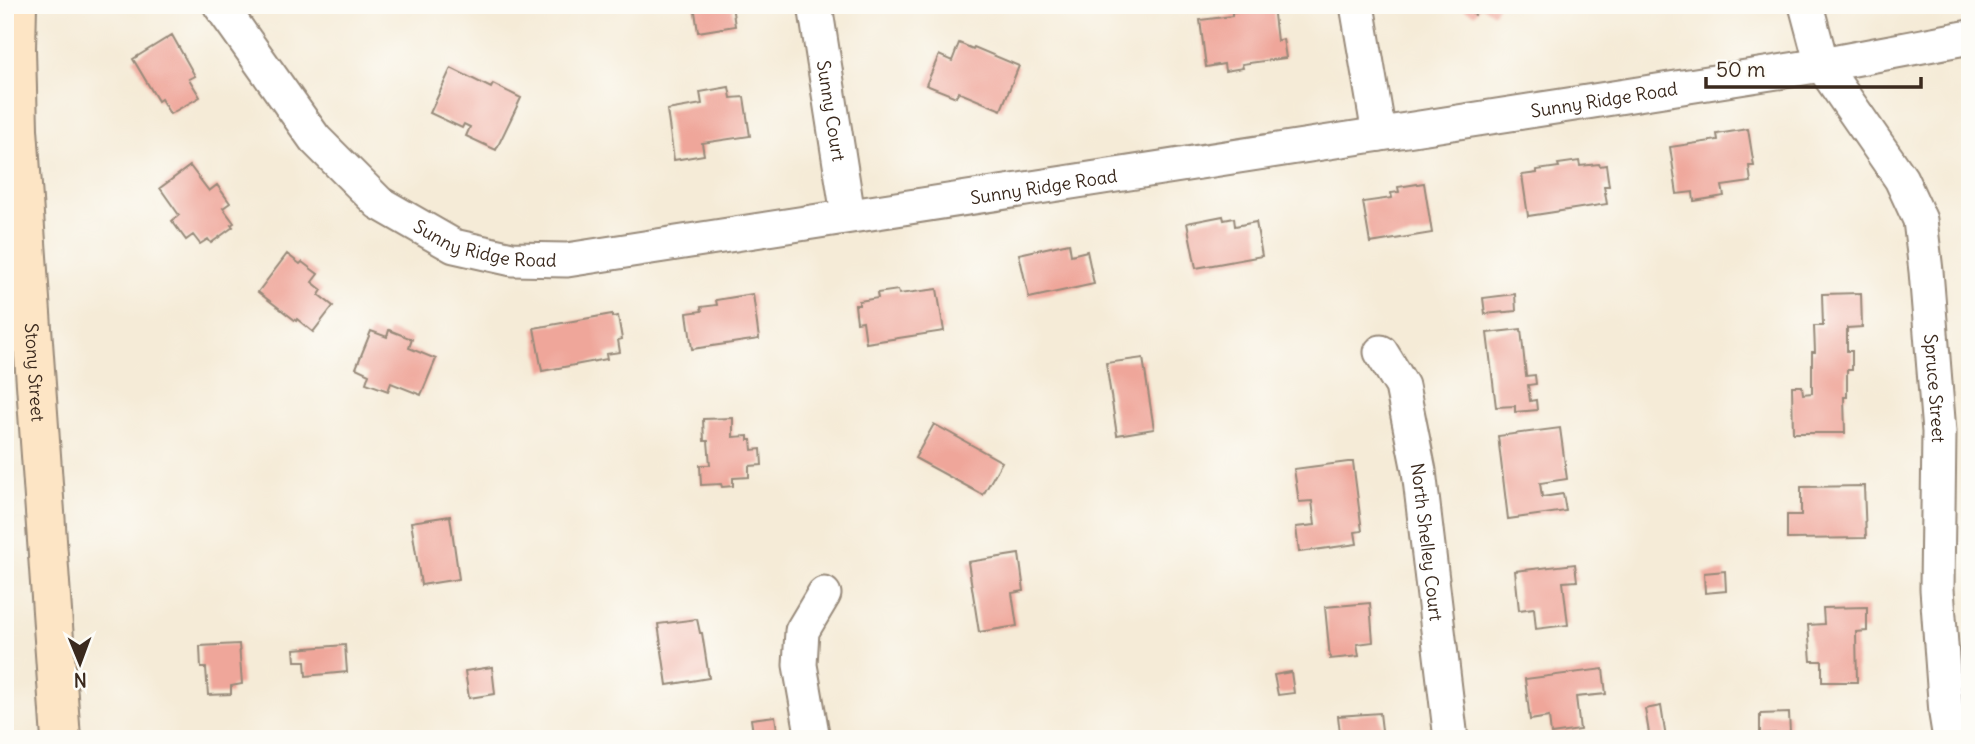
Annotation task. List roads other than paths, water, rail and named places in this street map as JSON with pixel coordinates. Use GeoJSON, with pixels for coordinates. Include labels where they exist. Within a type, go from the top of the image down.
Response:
{"type":"FeatureCollection","features":[{"type":"Feature","properties":{"kind":"street","name":"Stony Street"},"geometry":{"type":"LineString","coordinates":[[17,5],[12,130],[61,739]]}},
{"type":"Feature","properties":{"kind":"street","name":"Sunny Ridge Road"},"geometry":{"type":"LineString","coordinates":[[220,5],[315,139],[379,203],[454,246],[512,259],[567,260],[1822,65],[1970,37]]}},
{"type":"Feature","properties":{"kind":"street","name":"Sunny Court"},"geometry":{"type":"LineString","coordinates":[[815,5],[848,215]]}},
{"type":"Feature","properties":{"kind":"street"},"geometry":{"type":"LineString","coordinates":[[1357,5],[1379,134]]}},
{"type":"Feature","properties":{"kind":"street","name":"Spruce Street"},"geometry":{"type":"LineString","coordinates":[[1806,5],[1822,65],[1901,179],[1920,220],[1938,432],[1937,589],[1950,739]]}},
{"type":"Feature","properties":{"kind":"street","name":"North Shelley Court"},"geometry":{"type":"LineString","coordinates":[[1381,352],[1402,386],[1415,449],[1451,739]]}},
{"type":"Feature","properties":{"kind":"street"},"geometry":{"type":"LineString","coordinates":[[813,739],[800,665],[802,631],[824,594]]}}]}
